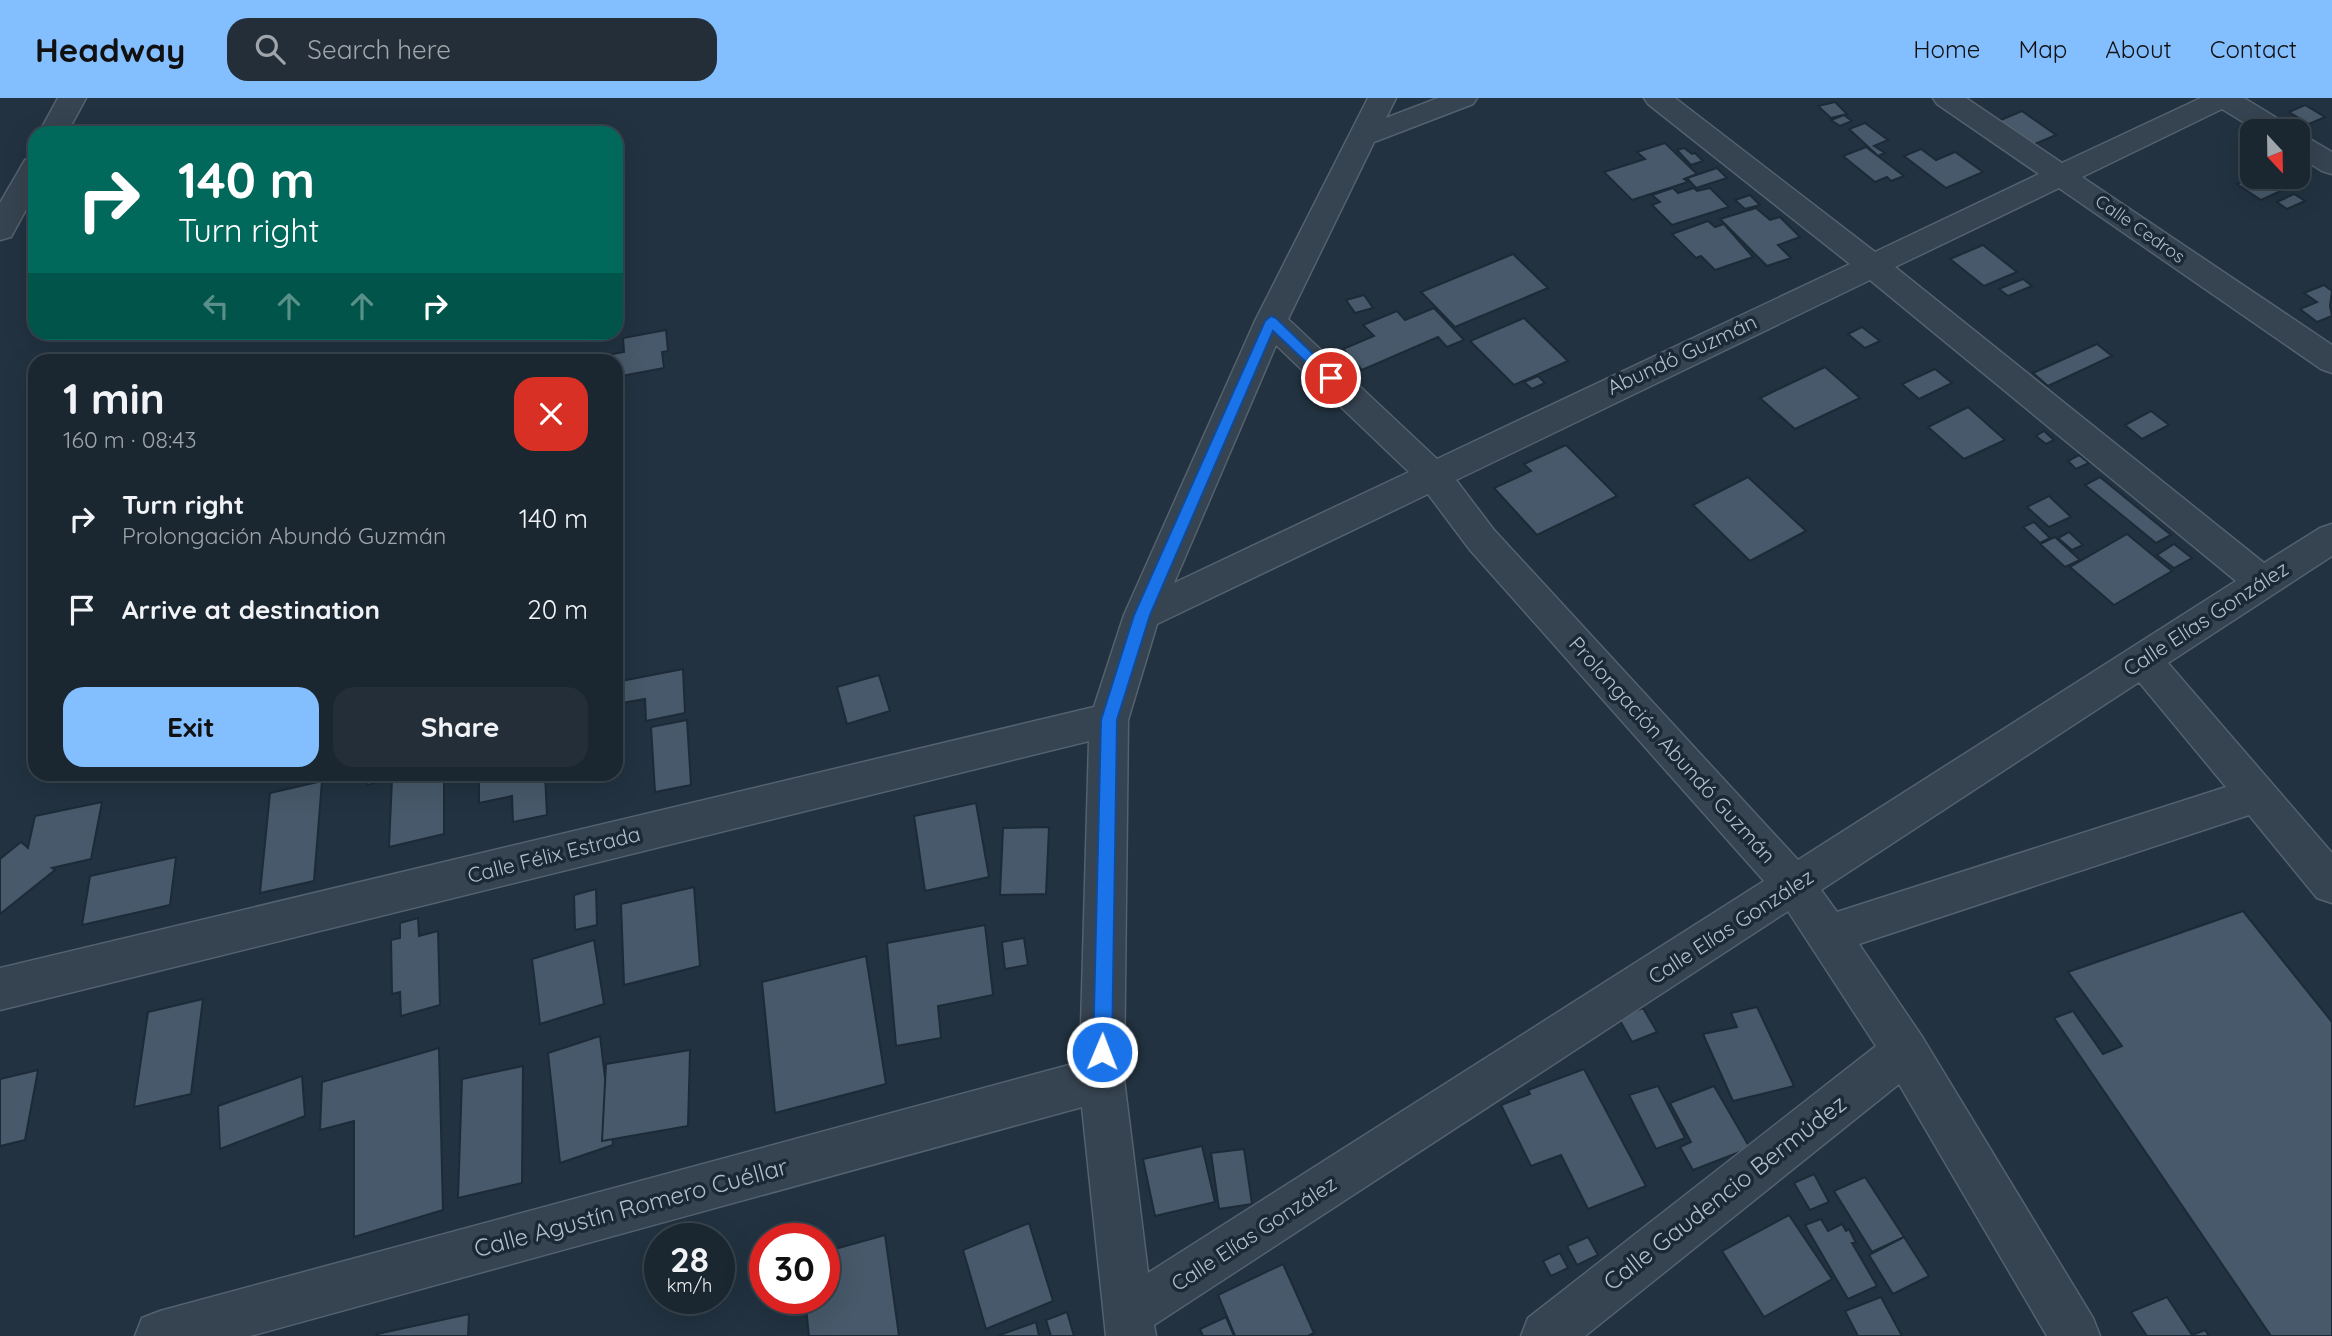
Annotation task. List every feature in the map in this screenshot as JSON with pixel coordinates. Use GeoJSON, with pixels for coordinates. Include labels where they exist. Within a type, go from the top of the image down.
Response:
{"type":"FeatureCollection","features":[{"type":"Feature","properties":{"kind":"street"},"geometry":{"type":"LineString","coordinates":[[57,126],[72,98]]}},
{"type":"Feature","properties":{"kind":"street"},"geometry":{"type":"LineString","coordinates":[[1130,1325],[1102,1080],[1109,720],[1142,615],[1271,321],[1382,98]]}},
{"type":"Feature","properties":{"kind":"street"},"geometry":{"type":"LineString","coordinates":[[1364,136],[1463,98]]}},
{"type":"Feature","properties":{"kind":"street"},"geometry":{"type":"LineString","coordinates":[[1658,98],[1872,265],[2262,582]]}},
{"type":"Feature","properties":{"kind":"street","name":"Calle Cedros"},"geometry":{"type":"LineString","coordinates":[[1947,98],[2332,361]]}},
{"type":"Feature","properties":{"kind":"street"},"geometry":{"type":"LineString","coordinates":[[2224,98],[2258,119]]}},
{"type":"Feature","properties":{"kind":"street","name":"Abundó Guzmán"},"geometry":{"type":"LineString","coordinates":[[1142,615],[1432,474],[2224,98]]}},
{"type":"Feature","properties":{"kind":"street"},"geometry":{"type":"LineString","coordinates":[[2310,151],[2332,165]]}},
{"type":"Feature","properties":{"kind":"street"},"geometry":{"type":"LineString","coordinates":[[0,230],[28,179]]}},
{"type":"Feature","properties":{"kind":"street","name":"Prolongación Abundó Guzmán"},"geometry":{"type":"LineString","coordinates":[[1271,321],[1432,474],[1482,540],[1795,886],[1905,1051],[2075,1336]]}},
{"type":"Feature","properties":{"kind":"street","name":"Calle Elías González"},"geometry":{"type":"LineString","coordinates":[[1130,1325],[1795,886],[2332,538]]}},
{"type":"Feature","properties":{"kind":"street"},"geometry":{"type":"LineString","coordinates":[[2143,660],[2332,884]]}},
{"type":"Feature","properties":{"kind":"street","name":"Calle Félix Estrada"},"geometry":{"type":"LineString","coordinates":[[0,989],[1109,720]]}},
{"type":"Feature","properties":{"kind":"street"},"geometry":{"type":"LineString","coordinates":[[1828,935],[2257,794]]}},
{"type":"Feature","properties":{"kind":"street","name":"Calle Gaudencio Bermúdez"},"geometry":{"type":"LineString","coordinates":[[1546,1336],[1905,1051]]}},
{"type":"Feature","properties":{"kind":"street","name":"Calle Agustín Romero Cuéllar"},"geometry":{"type":"LineString","coordinates":[[160,1336],[1102,1080]]}},
{"type":"Feature","properties":{"kind":"building"},"geometry":{"type":"Polygon","coordinates":[[[1835,102],[1847,114],[1831,118],[1818,106],[1835,102]]]}},
{"type":"Feature","properties":{"kind":"building"},"geometry":{"type":"Polygon","coordinates":[[[2305,105],[2325,117],[2310,124],[2310,119],[2301,119],[2289,112],[2305,105]]]}},
{"type":"Feature","properties":{"kind":"building"},"geometry":{"type":"Polygon","coordinates":[[[2022,111],[2056,135],[2030,146],[1996,122],[2022,111]]]}},
{"type":"Feature","properties":{"kind":"building"},"geometry":{"type":"Polygon","coordinates":[[[1844,115],[1852,121],[1840,126],[1831,120],[1844,115]]]}},
{"type":"Feature","properties":{"kind":"building"},"geometry":{"type":"Polygon","coordinates":[[[1865,123],[1888,140],[1874,146],[1885,153],[1878,156],[1849,129],[1865,123]]]}},
{"type":"Feature","properties":{"kind":"building"},"geometry":{"type":"Polygon","coordinates":[[[1665,143],[1697,174],[1684,179],[1688,182],[1632,200],[1604,172],[1645,159],[1637,152],[1665,143]]]}},
{"type":"Feature","properties":{"kind":"building"},"geometry":{"type":"Polygon","coordinates":[[[1866,147],[1904,176],[1891,181],[1887,177],[1875,182],[1843,156],[1866,147]]]}},
{"type":"Feature","properties":{"kind":"building"},"geometry":{"type":"Polygon","coordinates":[[[1684,148],[1703,161],[1691,165],[1677,150],[1684,148]]]}},
{"type":"Feature","properties":{"kind":"building"},"geometry":{"type":"Polygon","coordinates":[[[1921,149],[1936,160],[1955,152],[1983,172],[1946,188],[1904,156],[1921,149]]]}},
{"type":"Feature","properties":{"kind":"building"},"geometry":{"type":"Polygon","coordinates":[[[1717,168],[1727,178],[1696,188],[1687,178],[1717,168]]]}},
{"type":"Feature","properties":{"kind":"building"},"geometry":{"type":"Polygon","coordinates":[[[1673,188],[1678,193],[1694,188],[1697,191],[1710,188],[1729,207],[1672,225],[1652,205],[1660,202],[1652,195],[1673,188]]]}},
{"type":"Feature","properties":{"kind":"building"},"geometry":{"type":"Polygon","coordinates":[[[2244,189],[2285,189],[2261,200],[2244,189]]]}},
{"type":"Feature","properties":{"kind":"building"},"geometry":{"type":"Polygon","coordinates":[[[2294,194],[2305,201],[2287,209],[2277,202],[2294,194]]]}},
{"type":"Feature","properties":{"kind":"building"},"geometry":{"type":"Polygon","coordinates":[[[1750,195],[1760,205],[1745,209],[1735,200],[1750,195]]]}},
{"type":"Feature","properties":{"kind":"building"},"geometry":{"type":"Polygon","coordinates":[[[1756,208],[1770,220],[1780,217],[1800,237],[1778,245],[1791,258],[1767,266],[1720,219],[1756,208]]]}},
{"type":"Feature","properties":{"kind":"building"},"geometry":{"type":"Polygon","coordinates":[[[1708,221],[1715,227],[1724,224],[1753,257],[1715,270],[1701,256],[1696,258],[1672,234],[1708,221]]]}},
{"type":"Feature","properties":{"kind":"building"},"geometry":{"type":"Polygon","coordinates":[[[1983,245],[2017,272],[1984,286],[1950,259],[1983,245]]]}},
{"type":"Feature","properties":{"kind":"building"},"geometry":{"type":"Polygon","coordinates":[[[1513,254],[1548,288],[1455,327],[1421,292],[1513,254]]]}},
{"type":"Feature","properties":{"kind":"building"},"geometry":{"type":"Polygon","coordinates":[[[2023,279],[2032,286],[2008,296],[1999,289],[2023,279]]]}},
{"type":"Feature","properties":{"kind":"building"},"geometry":{"type":"Polygon","coordinates":[[[2324,285],[2332,291],[2332,316],[2317,322],[2300,309],[2317,302],[2304,293],[2324,285]]]}},
{"type":"Feature","properties":{"kind":"building"},"geometry":{"type":"Polygon","coordinates":[[[1364,295],[1373,308],[1355,313],[1346,300],[1364,295]]]}},
{"type":"Feature","properties":{"kind":"building"},"geometry":{"type":"Polygon","coordinates":[[[1434,308],[1464,340],[1447,347],[1438,337],[1362,370],[1343,349],[1374,336],[1363,325],[1397,311],[1405,320],[1434,308]]]}},
{"type":"Feature","properties":{"kind":"building"},"geometry":{"type":"Polygon","coordinates":[[[1524,318],[1568,361],[1514,385],[1470,341],[1524,318]]]}},
{"type":"Feature","properties":{"kind":"building"},"geometry":{"type":"Polygon","coordinates":[[[1862,327],[1880,341],[1865,348],[1848,334],[1862,327]]]}},
{"type":"Feature","properties":{"kind":"building"},"geometry":{"type":"Polygon","coordinates":[[[666,330],[668,351],[662,352],[664,368],[623,376],[623,354],[613,354],[624,352],[623,338],[666,330]]]}},
{"type":"Feature","properties":{"kind":"building"},"geometry":{"type":"Polygon","coordinates":[[[2097,344],[2112,356],[2048,386],[2033,373],[2097,344]]]}},
{"type":"Feature","properties":{"kind":"building"},"geometry":{"type":"Polygon","coordinates":[[[1825,367],[1860,398],[1795,429],[1760,398],[1825,367]]]}},
{"type":"Feature","properties":{"kind":"building"},"geometry":{"type":"Polygon","coordinates":[[[1935,369],[1952,383],[1919,399],[1902,384],[1935,369]]]}},
{"type":"Feature","properties":{"kind":"building"},"geometry":{"type":"Polygon","coordinates":[[[1538,376],[1545,383],[1532,389],[1524,382],[1538,376]]]}},
{"type":"Feature","properties":{"kind":"building"},"geometry":{"type":"Polygon","coordinates":[[[1968,407],[2005,440],[1964,459],[1928,427],[1968,407]]]}},
{"type":"Feature","properties":{"kind":"building"},"geometry":{"type":"Polygon","coordinates":[[[2151,411],[2169,425],[2142,439],[2125,425],[2151,411]]]}},
{"type":"Feature","properties":{"kind":"building"},"geometry":{"type":"Polygon","coordinates":[[[2044,431],[2054,440],[2046,444],[2036,436],[2044,431]]]}},
{"type":"Feature","properties":{"kind":"building"},"geometry":{"type":"Polygon","coordinates":[[[1566,445],[1617,496],[1537,535],[1494,488],[1531,471],[1524,464],[1566,445]]]}},
{"type":"Feature","properties":{"kind":"building"},"geometry":{"type":"Polygon","coordinates":[[[2079,455],[2089,463],[2076,469],[2068,461],[2079,455]]]}},
{"type":"Feature","properties":{"kind":"building"},"geometry":{"type":"Polygon","coordinates":[[[1748,477],[1806,531],[1750,561],[1693,505],[1748,477]]]}},
{"type":"Feature","properties":{"kind":"building"},"geometry":{"type":"Polygon","coordinates":[[[2100,477],[2171,535],[2156,543],[2085,485],[2100,477]]]}},
{"type":"Feature","properties":{"kind":"building"},"geometry":{"type":"Polygon","coordinates":[[[2049,496],[2071,517],[2049,527],[2027,507],[2049,496]]]}},
{"type":"Feature","properties":{"kind":"building"},"geometry":{"type":"Polygon","coordinates":[[[2034,522],[2050,538],[2040,543],[2023,527],[2034,522]]]}},
{"type":"Feature","properties":{"kind":"building"},"geometry":{"type":"Polygon","coordinates":[[[2069,532],[2083,545],[2072,550],[2058,538],[2069,532]]]}},
{"type":"Feature","properties":{"kind":"building"},"geometry":{"type":"Polygon","coordinates":[[[2127,534],[2172,571],[2114,605],[2070,567],[2127,534]]]}},
{"type":"Feature","properties":{"kind":"building"},"geometry":{"type":"Polygon","coordinates":[[[2055,537],[2080,560],[2065,567],[2040,544],[2055,537]]]}},
{"type":"Feature","properties":{"kind":"building"},"geometry":{"type":"Polygon","coordinates":[[[2174,544],[2192,558],[2174,568],[2157,555],[2174,544]]]}},
{"type":"Feature","properties":{"kind":"building"},"geometry":{"type":"Polygon","coordinates":[[[683,669],[685,713],[646,721],[645,699],[623,703],[623,681],[683,669]]]}},
{"type":"Feature","properties":{"kind":"building"},"geometry":{"type":"Polygon","coordinates":[[[879,675],[890,711],[847,724],[837,687],[879,675]]]}},
{"type":"Feature","properties":{"kind":"building"},"geometry":{"type":"Polygon","coordinates":[[[687,720],[691,785],[655,792],[651,727],[687,720]]]}},
{"type":"Feature","properties":{"kind":"building"},"geometry":{"type":"Polygon","coordinates":[[[322,781],[314,881],[260,893],[270,793],[322,781]]]}},
{"type":"Feature","properties":{"kind":"building"},"geometry":{"type":"Polygon","coordinates":[[[367,781],[384,781],[367,785],[367,781]]]}},
{"type":"Feature","properties":{"kind":"building"},"geometry":{"type":"Polygon","coordinates":[[[392,781],[444,781],[444,834],[389,847],[392,781]]]}},
{"type":"Feature","properties":{"kind":"building"},"geometry":{"type":"Polygon","coordinates":[[[479,781],[545,781],[547,815],[513,822],[512,796],[479,803],[479,781]]]}},
{"type":"Feature","properties":{"kind":"building"},"geometry":{"type":"Polygon","coordinates":[[[102,802],[91,859],[52,868],[55,870],[0,914],[0,859],[21,842],[28,848],[35,816],[102,802]]]}},
{"type":"Feature","properties":{"kind":"building"},"geometry":{"type":"Polygon","coordinates":[[[976,803],[989,877],[925,891],[914,816],[976,803]]]}},
{"type":"Feature","properties":{"kind":"building"},"geometry":{"type":"Polygon","coordinates":[[[1049,827],[1046,894],[1000,895],[1003,828],[1049,827]]]}},
{"type":"Feature","properties":{"kind":"building"},"geometry":{"type":"Polygon","coordinates":[[[176,857],[170,905],[82,925],[90,876],[176,857]]]}},
{"type":"Feature","properties":{"kind":"building"},"geometry":{"type":"Polygon","coordinates":[[[694,887],[700,966],[624,985],[621,904],[694,887]]]}},
{"type":"Feature","properties":{"kind":"building"},"geometry":{"type":"Polygon","coordinates":[[[596,889],[597,925],[575,930],[574,895],[596,889]]]}},
{"type":"Feature","properties":{"kind":"building"},"geometry":{"type":"Polygon","coordinates":[[[2243,911],[2332,1022],[2332,1336],[2271,1336],[2054,1018],[2073,1011],[2103,1054],[2122,1046],[2068,972],[2243,911]]]}},
{"type":"Feature","properties":{"kind":"building"},"geometry":{"type":"Polygon","coordinates":[[[418,918],[419,936],[438,931],[440,1005],[401,1016],[400,992],[392,994],[391,940],[400,938],[400,923],[418,918]]]}},
{"type":"Feature","properties":{"kind":"building"},"geometry":{"type":"Polygon","coordinates":[[[985,925],[993,995],[938,1006],[941,1038],[896,1046],[887,943],[985,925]]]}},
{"type":"Feature","properties":{"kind":"building"},"geometry":{"type":"Polygon","coordinates":[[[1024,938],[1028,965],[1005,969],[1002,942],[1024,938]]]}},
{"type":"Feature","properties":{"kind":"building"},"geometry":{"type":"Polygon","coordinates":[[[594,940],[604,1004],[540,1024],[532,959],[594,940]]]}},
{"type":"Feature","properties":{"kind":"building"},"geometry":{"type":"Polygon","coordinates":[[[866,956],[886,1084],[775,1113],[762,982],[866,956]]]}},
{"type":"Feature","properties":{"kind":"building"},"geometry":{"type":"Polygon","coordinates":[[[203,999],[191,1094],[134,1107],[148,1012],[203,999]]]}},
{"type":"Feature","properties":{"kind":"building"},"geometry":{"type":"Polygon","coordinates":[[[1757,1007],[1794,1086],[1733,1101],[1703,1034],[1737,1027],[1731,1013],[1757,1007]]]}},
{"type":"Feature","properties":{"kind":"building"},"geometry":{"type":"Polygon","coordinates":[[[1643,1008],[1657,1032],[1632,1042],[1618,1017],[1643,1008]]]}},
{"type":"Feature","properties":{"kind":"building"},"geometry":{"type":"Polygon","coordinates":[[[600,1036],[613,1145],[560,1163],[548,1053],[600,1036]]]}},
{"type":"Feature","properties":{"kind":"building"},"geometry":{"type":"Polygon","coordinates":[[[439,1048],[443,1210],[354,1237],[354,1121],[320,1130],[322,1082],[439,1048]]]}},
{"type":"Feature","properties":{"kind":"building"},"geometry":{"type":"Polygon","coordinates":[[[690,1050],[688,1126],[602,1141],[606,1064],[690,1050]]]}},
{"type":"Feature","properties":{"kind":"building"},"geometry":{"type":"Polygon","coordinates":[[[523,1066],[522,1183],[458,1198],[462,1079],[523,1066]]]}},
{"type":"Feature","properties":{"kind":"building"},"geometry":{"type":"Polygon","coordinates":[[[1584,1069],[1646,1186],[1588,1209],[1561,1155],[1531,1166],[1501,1105],[1530,1094],[1528,1090],[1584,1069]]]}},
{"type":"Feature","properties":{"kind":"building"},"geometry":{"type":"Polygon","coordinates":[[[38,1070],[25,1140],[0,1146],[0,1079],[38,1070]]]}},
{"type":"Feature","properties":{"kind":"building"},"geometry":{"type":"Polygon","coordinates":[[[302,1076],[305,1116],[220,1149],[218,1106],[302,1076]]]}},
{"type":"Feature","properties":{"kind":"building"},"geometry":{"type":"Polygon","coordinates":[[[1658,1086],[1685,1138],[1656,1149],[1629,1095],[1658,1086]]]}},
{"type":"Feature","properties":{"kind":"building"},"geometry":{"type":"Polygon","coordinates":[[[1714,1086],[1750,1148],[1693,1170],[1680,1147],[1691,1142],[1670,1103],[1714,1086]]]}},
{"type":"Feature","properties":{"kind":"building"},"geometry":{"type":"Polygon","coordinates":[[[1202,1146],[1215,1202],[1155,1216],[1143,1159],[1202,1146]]]}},
{"type":"Feature","properties":{"kind":"building"},"geometry":{"type":"Polygon","coordinates":[[[1244,1149],[1252,1204],[1219,1209],[1211,1153],[1244,1149]]]}},
{"type":"Feature","properties":{"kind":"building"},"geometry":{"type":"Polygon","coordinates":[[[1814,1174],[1829,1202],[1810,1210],[1794,1183],[1814,1174]]]}},
{"type":"Feature","properties":{"kind":"building"},"geometry":{"type":"Polygon","coordinates":[[[1865,1177],[1904,1237],[1872,1252],[1834,1191],[1865,1177]]]}},
{"type":"Feature","properties":{"kind":"building"},"geometry":{"type":"Polygon","coordinates":[[[1789,1215],[1832,1279],[1764,1317],[1722,1251],[1789,1215]]]}},
{"type":"Feature","properties":{"kind":"building"},"geometry":{"type":"Polygon","coordinates":[[[1821,1219],[1828,1231],[1842,1224],[1846,1231],[1849,1229],[1856,1243],[1852,1243],[1877,1286],[1848,1299],[1805,1225],[1821,1219]]]}},
{"type":"Feature","properties":{"kind":"building"},"geometry":{"type":"Polygon","coordinates":[[[1029,1223],[1053,1301],[986,1329],[963,1250],[1029,1223]]]}},
{"type":"Feature","properties":{"kind":"building"},"geometry":{"type":"Polygon","coordinates":[[[885,1235],[899,1336],[809,1336],[807,1314],[840,1314],[840,1248],[885,1235]]]}},
{"type":"Feature","properties":{"kind":"building"},"geometry":{"type":"Polygon","coordinates":[[[1588,1237],[1598,1255],[1577,1265],[1567,1246],[1588,1237]]]}},
{"type":"Feature","properties":{"kind":"building"},"geometry":{"type":"Polygon","coordinates":[[[1904,1237],[1929,1276],[1893,1294],[1869,1255],[1904,1237]]]}},
{"type":"Feature","properties":{"kind":"building"},"geometry":{"type":"Polygon","coordinates":[[[1560,1253],[1568,1268],[1551,1276],[1543,1261],[1560,1253]]]}},
{"type":"Feature","properties":{"kind":"building"},"geometry":{"type":"Polygon","coordinates":[[[1283,1264],[1314,1333],[1308,1336],[1235,1336],[1218,1295],[1283,1264]]]}},
{"type":"Feature","properties":{"kind":"building"},"geometry":{"type":"Polygon","coordinates":[[[1881,1297],[1902,1336],[1858,1336],[1845,1311],[1881,1297]]]}},
{"type":"Feature","properties":{"kind":"building"},"geometry":{"type":"Polygon","coordinates":[[[2167,1297],[2192,1335],[2205,1330],[2209,1336],[2147,1336],[2131,1312],[2167,1297]]]}},
{"type":"Feature","properties":{"kind":"building"},"geometry":{"type":"Polygon","coordinates":[[[1067,1312],[1074,1336],[1051,1336],[1046,1320],[1067,1312]]]}},
{"type":"Feature","properties":{"kind":"building"},"geometry":{"type":"Polygon","coordinates":[[[469,1314],[468,1336],[376,1336],[377,1334],[469,1314]]]}},
{"type":"Feature","properties":{"kind":"building"},"geometry":{"type":"Polygon","coordinates":[[[1226,1317],[1234,1336],[1203,1336],[1200,1329],[1226,1317]]]}},
{"type":"Feature","properties":{"kind":"building"},"geometry":{"type":"Polygon","coordinates":[[[1036,1322],[1039,1336],[997,1336],[1036,1322]]]}},
{"type":"Feature","properties":{"kind":"route"},"geometry":{"type":"LineString","coordinates":[[1102,1052],[1109,720],[1142,615],[1271,321],[1331,378]]}}]}
